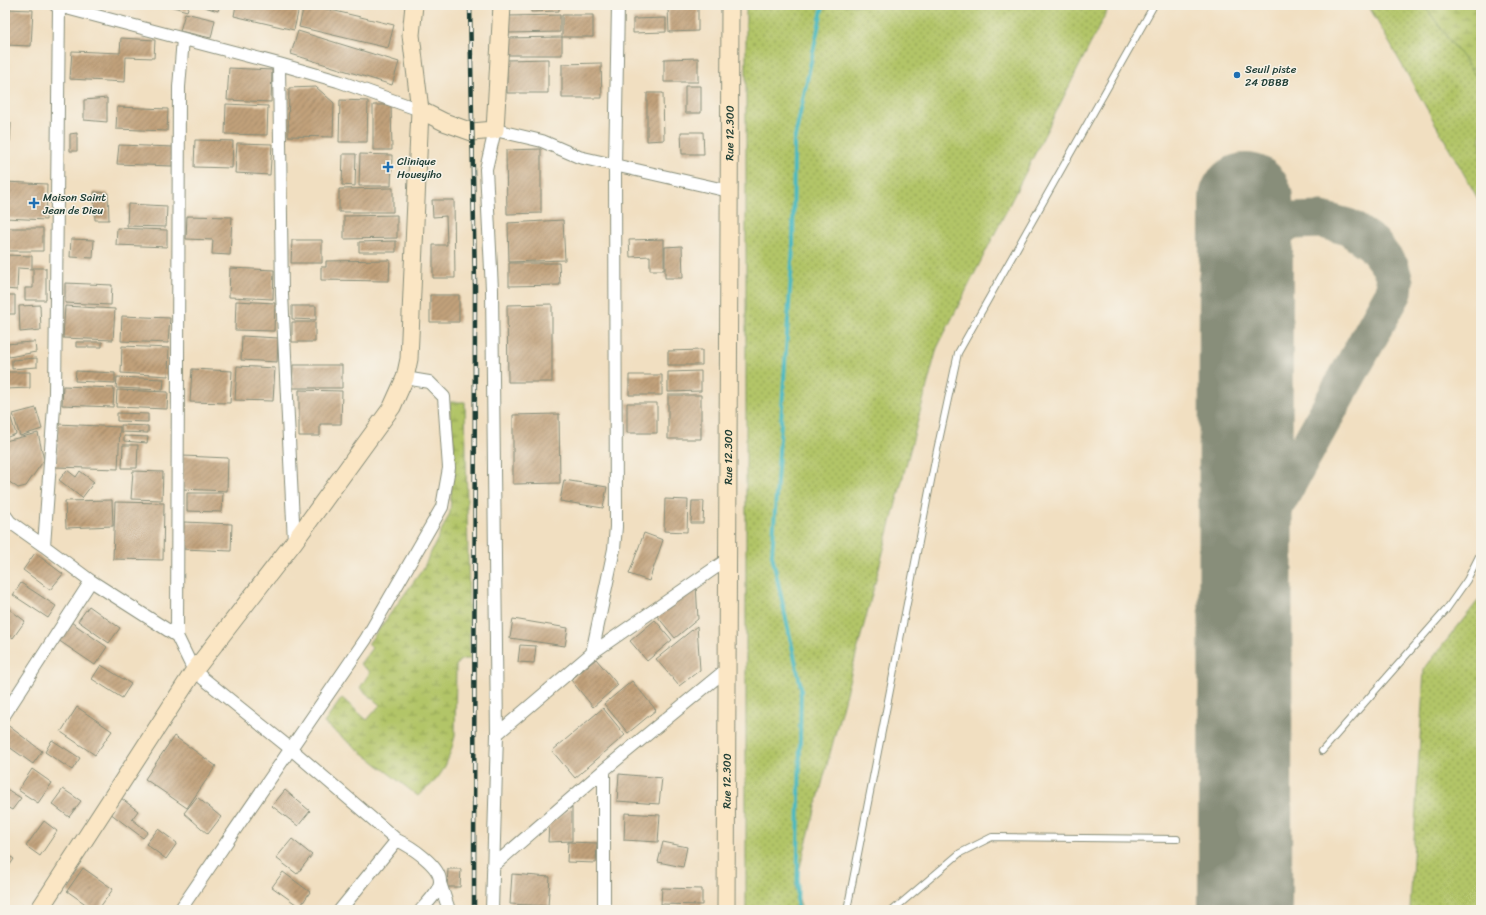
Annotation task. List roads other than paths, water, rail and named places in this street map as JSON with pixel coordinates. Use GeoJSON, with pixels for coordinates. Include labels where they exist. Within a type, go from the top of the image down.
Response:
{"type":"FeatureCollection","features":[{"type":"Feature","properties":{"kind":"main road"},"geometry":{"type":"LineString","coordinates":[[39,910],[194,670],[294,542],[392,407],[405,378],[408,359],[420,110],[411,35],[414,5]]}},
{"type":"Feature","properties":{"kind":"main road"},"geometry":{"type":"LineString","coordinates":[[420,110],[444,122],[472,132],[495,130],[502,5]]}},
{"type":"Feature","properties":{"kind":"main road","name":"Rue 12.300"},"geometry":{"type":"LineString","coordinates":[[726,910],[730,5]]}},
{"type":"Feature","properties":{"kind":"street"},"geometry":{"type":"LineString","coordinates":[[592,653],[614,549],[616,527],[616,166],[618,5]]}},
{"type":"Feature","properties":{"kind":"street"},"geometry":{"type":"LineString","coordinates":[[44,546],[54,393],[57,6],[278,64],[338,82],[420,110]]}},
{"type":"Feature","properties":{"kind":"street"},"geometry":{"type":"LineString","coordinates":[[183,38],[179,87],[178,636],[194,670],[291,749],[397,840],[413,848],[439,873],[440,883],[449,910]]}},
{"type":"Feature","properties":{"kind":"street"},"geometry":{"type":"LineString","coordinates":[[278,64],[282,294],[294,542]]}},
{"type":"Feature","properties":{"kind":"street"},"geometry":{"type":"LineString","coordinates":[[492,910],[497,734],[492,290],[486,169],[495,130],[542,142],[579,157],[730,191]]}},
{"type":"Feature","properties":{"kind":"street"},"geometry":{"type":"LineString","coordinates":[[180,910],[366,640],[442,507],[449,468],[444,397],[429,382],[405,378]]}},
{"type":"Feature","properties":{"kind":"street"},"geometry":{"type":"LineString","coordinates":[[6,522],[44,546],[91,581],[178,636]]}},
{"type":"Feature","properties":{"kind":"street"},"geometry":{"type":"LineString","coordinates":[[497,734],[592,653],[728,559]]}},
{"type":"Feature","properties":{"kind":"street"},"geometry":{"type":"LineString","coordinates":[[5,714],[91,581]]}},
{"type":"Feature","properties":{"kind":"street"},"geometry":{"type":"LineString","coordinates":[[493,866],[604,770],[727,669]]}},
{"type":"Feature","properties":{"kind":"street"},"geometry":{"type":"LineString","coordinates":[[604,770],[604,910]]}},
{"type":"Feature","properties":{"kind":"street"},"geometry":{"type":"LineString","coordinates":[[340,910],[397,840]]}},
{"type":"Feature","properties":{"kind":"street"},"geometry":{"type":"LineString","coordinates":[[421,910],[434,894],[440,883]]}},
{"type":"Feature","properties":{"kind":"lane"},"geometry":{"type":"LineString","coordinates":[[847,910],[937,450],[958,353],[1154,5]]}},
{"type":"Feature","properties":{"kind":"lane"},"geometry":{"type":"LineString","coordinates":[[1322,751],[1446,610],[1467,580],[1481,552]]}},
{"type":"Feature","properties":{"kind":"lane"},"geometry":{"type":"LineString","coordinates":[[893,910],[960,853],[992,837],[1177,839]]}},
{"type":"Feature","properties":{"kind":"waterway"},"geometry":{"type":"LineString","coordinates":[[797,910],[801,687],[772,555],[793,247],[794,142],[823,5]]}},
{"type":"Feature","properties":{"kind":"railway"},"geometry":{"type":"LineString","coordinates":[[470,5],[475,286],[474,910]]}},
{"type":"Feature","properties":{"kind":"place","name":"Seuil piste 24 DBBB"},"geometry":{"type":"Point","coordinates":[1237,75]}},
{"type":"Feature","properties":{"kind":"place","name":"Clinique Houeyiho"},"geometry":{"type":"Point","coordinates":[388,167]}},
{"type":"Feature","properties":{"kind":"place","name":"Maison Saint Jean de Dieu"},"geometry":{"type":"Point","coordinates":[34,203]}}]}
